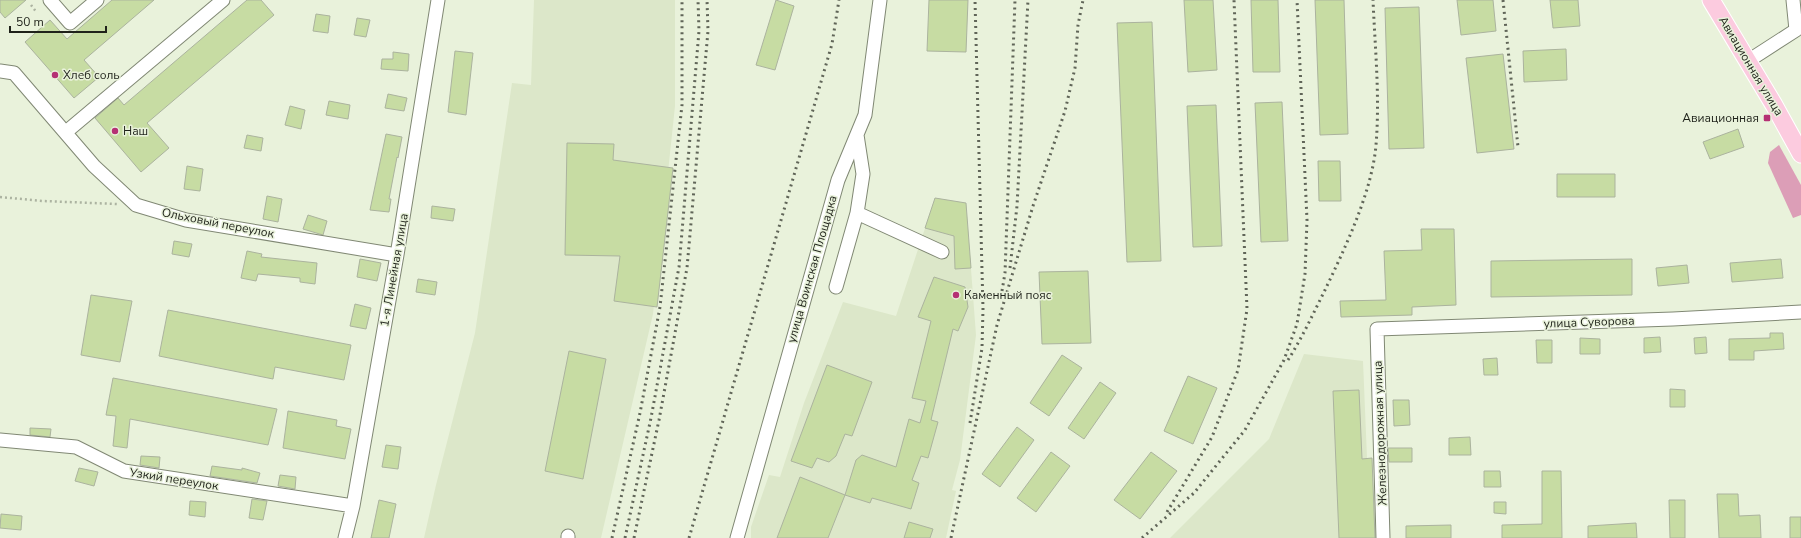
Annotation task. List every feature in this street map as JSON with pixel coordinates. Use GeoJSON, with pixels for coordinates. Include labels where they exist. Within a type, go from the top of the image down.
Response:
{"type":"FeatureCollection","features":[{"type":"Feature","properties":{"kind":"main road","name":"Авиационная улица"},"geometry":{"type":"LineString","coordinates":[[1711,0],[1801,154]]}},
{"type":"Feature","properties":{"kind":"street"},"geometry":{"type":"LineString","coordinates":[[50,0],[70,23],[97,0]]}},
{"type":"Feature","properties":{"kind":"street"},"geometry":{"type":"LineString","coordinates":[[66,132],[223,0]]}},
{"type":"Feature","properties":{"kind":"street","name":"1-я Линейная улица"},"geometry":{"type":"LineString","coordinates":[[345,538],[353,506],[397,255],[436,0]]}},
{"type":"Feature","properties":{"kind":"street","name":"улица Воинская Площадка"},"geometry":{"type":"LineString","coordinates":[[737,538],[838,180],[865,115],[880,0]]}},
{"type":"Feature","properties":{"kind":"street"},"geometry":{"type":"LineString","coordinates":[[1748,62],[1796,30],[1798,25],[1793,0]]}},
{"type":"Feature","properties":{"kind":"street","name":"Ольховый переулок"},"geometry":{"type":"LineString","coordinates":[[0,59],[66,132],[94,166],[136,205],[186,220],[397,255]]}},
{"type":"Feature","properties":{"kind":"street"},"geometry":{"type":"LineString","coordinates":[[0,71],[14,73]]}},
{"type":"Feature","properties":{"kind":"street"},"geometry":{"type":"LineString","coordinates":[[836,287],[857,213],[863,174],[857,135]]}},
{"type":"Feature","properties":{"kind":"street"},"geometry":{"type":"LineString","coordinates":[[857,213],[942,252]]}},
{"type":"Feature","properties":{"kind":"street","name":"улица Суворова"},"geometry":{"type":"LineString","coordinates":[[1377,329],[1673,319],[1801,312]]}},
{"type":"Feature","properties":{"kind":"street","name":"Железнодорожная улица"},"geometry":{"type":"LineString","coordinates":[[1377,329],[1383,538]]}},
{"type":"Feature","properties":{"kind":"street","name":"Узкий переулок"},"geometry":{"type":"LineString","coordinates":[[0,440],[76,447],[124,471],[353,506]]}},
{"type":"Feature","properties":{"kind":"path"},"geometry":{"type":"LineString","coordinates":[[31,5],[37,13]]}},
{"type":"Feature","properties":{"kind":"path"},"geometry":{"type":"LineString","coordinates":[[0,197],[43,201],[136,205]]}},
{"type":"Feature","properties":{"kind":"shaded area"},"geometry":{"type":"Polygon","coordinates":[[[534,0],[675,0],[675,106],[653,314],[601,538],[424,538],[475,333],[512,83],[531,85],[534,0]]]}},
{"type":"Feature","properties":{"kind":"shaded area"},"geometry":{"type":"Polygon","coordinates":[[[1779,145],[1801,185],[1801,215],[1793,218],[1768,163],[1770,152],[1779,145]]]}},
{"type":"Feature","properties":{"kind":"shaded area"},"geometry":{"type":"Polygon","coordinates":[[[935,198],[966,203],[976,335],[960,460],[952,490],[956,491],[946,538],[751,538],[751,527],[769,475],[780,477],[804,403],[843,302],[896,316],[935,198]]]}},
{"type":"Feature","properties":{"kind":"shaded area"},"geometry":{"type":"Polygon","coordinates":[[[1304,354],[1363,361],[1367,458],[1372,458],[1376,538],[1170,538],[1269,439],[1304,354]]]}},
{"type":"Feature","properties":{"kind":"building"},"geometry":{"type":"Polygon","coordinates":[[[0,0],[26,0],[5,18],[0,12],[0,0]]]}},
{"type":"Feature","properties":{"kind":"building"},"geometry":{"type":"Polygon","coordinates":[[[112,0],[154,0],[84,60],[99,77],[74,98],[25,42],[50,20],[67,39],[112,0]]]}},
{"type":"Feature","properties":{"kind":"building"},"geometry":{"type":"Polygon","coordinates":[[[247,0],[261,0],[274,15],[147,123],[169,148],[141,172],[95,118],[118,98],[124,105],[247,0]]]}},
{"type":"Feature","properties":{"kind":"building"},"geometry":{"type":"Polygon","coordinates":[[[776,0],[794,6],[775,70],[756,65],[776,0]]]}},
{"type":"Feature","properties":{"kind":"building"},"geometry":{"type":"Polygon","coordinates":[[[929,0],[968,0],[966,52],[927,51],[929,0]]]}},
{"type":"Feature","properties":{"kind":"building"},"geometry":{"type":"Polygon","coordinates":[[[1184,0],[1213,0],[1217,70],[1188,72],[1184,0]]]}},
{"type":"Feature","properties":{"kind":"building"},"geometry":{"type":"Polygon","coordinates":[[[1251,0],[1278,0],[1280,72],[1253,72],[1251,0]]]}},
{"type":"Feature","properties":{"kind":"building"},"geometry":{"type":"Polygon","coordinates":[[[1315,0],[1344,0],[1348,134],[1320,135],[1315,0]]]}},
{"type":"Feature","properties":{"kind":"building"},"geometry":{"type":"Polygon","coordinates":[[[1457,0],[1493,0],[1496,31],[1461,35],[1457,0]]]}},
{"type":"Feature","properties":{"kind":"building"},"geometry":{"type":"Polygon","coordinates":[[[1550,0],[1578,0],[1580,26],[1553,28],[1550,0]]]}},
{"type":"Feature","properties":{"kind":"building"},"geometry":{"type":"Polygon","coordinates":[[[1419,7],[1424,148],[1389,149],[1385,8],[1419,7]]]}},
{"type":"Feature","properties":{"kind":"building"},"geometry":{"type":"Polygon","coordinates":[[[316,14],[330,16],[328,33],[313,31],[316,14]]]}},
{"type":"Feature","properties":{"kind":"building"},"geometry":{"type":"Polygon","coordinates":[[[357,18],[370,20],[366,37],[354,35],[357,18]]]}},
{"type":"Feature","properties":{"kind":"building"},"geometry":{"type":"Polygon","coordinates":[[[1152,22],[1161,261],[1127,262],[1117,23],[1152,22]]]}},
{"type":"Feature","properties":{"kind":"building"},"geometry":{"type":"Polygon","coordinates":[[[1566,49],[1567,80],[1524,82],[1523,51],[1566,49]]]}},
{"type":"Feature","properties":{"kind":"building"},"geometry":{"type":"Polygon","coordinates":[[[455,51],[473,53],[466,115],[448,112],[455,51]]]}},
{"type":"Feature","properties":{"kind":"building"},"geometry":{"type":"Polygon","coordinates":[[[393,52],[409,54],[408,71],[381,69],[382,59],[393,59],[393,52]]]}},
{"type":"Feature","properties":{"kind":"building"},"geometry":{"type":"Polygon","coordinates":[[[1503,54],[1514,149],[1477,153],[1466,58],[1503,54]]]}},
{"type":"Feature","properties":{"kind":"building"},"geometry":{"type":"Polygon","coordinates":[[[388,94],[407,98],[404,111],[385,108],[388,94]]]}},
{"type":"Feature","properties":{"kind":"building"},"geometry":{"type":"Polygon","coordinates":[[[329,101],[350,105],[348,119],[326,115],[329,101]]]}},
{"type":"Feature","properties":{"kind":"building"},"geometry":{"type":"Polygon","coordinates":[[[1282,102],[1288,241],[1261,242],[1255,103],[1282,102]]]}},
{"type":"Feature","properties":{"kind":"building"},"geometry":{"type":"Polygon","coordinates":[[[1216,105],[1222,246],[1193,247],[1187,106],[1216,105]]]}},
{"type":"Feature","properties":{"kind":"building"},"geometry":{"type":"Polygon","coordinates":[[[290,106],[305,110],[301,129],[285,125],[290,106]]]}},
{"type":"Feature","properties":{"kind":"building"},"geometry":{"type":"Polygon","coordinates":[[[1738,129],[1744,147],[1710,159],[1703,142],[1738,129]]]}},
{"type":"Feature","properties":{"kind":"building"},"geometry":{"type":"Polygon","coordinates":[[[386,134],[402,137],[389,199],[391,199],[389,212],[370,210],[386,134]]]}},
{"type":"Feature","properties":{"kind":"building"},"geometry":{"type":"Polygon","coordinates":[[[247,135],[263,138],[261,151],[244,148],[247,135]]]}},
{"type":"Feature","properties":{"kind":"building"},"geometry":{"type":"Polygon","coordinates":[[[567,143],[614,144],[613,160],[673,168],[657,307],[614,301],[620,256],[565,255],[567,143]]]}},
{"type":"Feature","properties":{"kind":"building"},"geometry":{"type":"Polygon","coordinates":[[[1318,161],[1340,161],[1341,201],[1319,201],[1318,161]]]}},
{"type":"Feature","properties":{"kind":"building"},"geometry":{"type":"Polygon","coordinates":[[[187,166],[203,169],[200,191],[184,189],[187,166]]]}},
{"type":"Feature","properties":{"kind":"building"},"geometry":{"type":"Polygon","coordinates":[[[1557,174],[1615,174],[1615,197],[1557,197],[1557,174]]]}},
{"type":"Feature","properties":{"kind":"building"},"geometry":{"type":"Polygon","coordinates":[[[267,196],[282,199],[278,222],[263,219],[267,196]]]}},
{"type":"Feature","properties":{"kind":"building"},"geometry":{"type":"Polygon","coordinates":[[[935,198],[966,203],[971,268],[955,269],[954,236],[925,228],[935,198]]]}},
{"type":"Feature","properties":{"kind":"building"},"geometry":{"type":"Polygon","coordinates":[[[432,206],[455,209],[453,221],[431,218],[432,206]]]}},
{"type":"Feature","properties":{"kind":"building"},"geometry":{"type":"Polygon","coordinates":[[[308,215],[327,221],[323,235],[303,229],[308,215]]]}},
{"type":"Feature","properties":{"kind":"building"},"geometry":{"type":"Polygon","coordinates":[[[1421,229],[1454,229],[1456,305],[1412,307],[1412,315],[1341,317],[1340,301],[1386,300],[1384,251],[1422,250],[1421,229]]]}},
{"type":"Feature","properties":{"kind":"building"},"geometry":{"type":"Polygon","coordinates":[[[174,241],[192,244],[189,257],[172,254],[174,241]]]}},
{"type":"Feature","properties":{"kind":"building"},"geometry":{"type":"Polygon","coordinates":[[[247,251],[262,254],[261,257],[317,263],[315,284],[300,282],[300,278],[258,274],[256,281],[241,278],[247,251]]]}},
{"type":"Feature","properties":{"kind":"building"},"geometry":{"type":"Polygon","coordinates":[[[360,259],[381,263],[377,281],[357,277],[360,259]]]}},
{"type":"Feature","properties":{"kind":"building"},"geometry":{"type":"Polygon","coordinates":[[[1632,259],[1632,295],[1491,297],[1491,261],[1632,259]]]}},
{"type":"Feature","properties":{"kind":"building"},"geometry":{"type":"Polygon","coordinates":[[[1781,259],[1783,278],[1732,282],[1730,263],[1781,259]]]}},
{"type":"Feature","properties":{"kind":"building"},"geometry":{"type":"Polygon","coordinates":[[[1687,265],[1689,283],[1658,286],[1656,268],[1687,265]]]}},
{"type":"Feature","properties":{"kind":"building"},"geometry":{"type":"Polygon","coordinates":[[[1088,271],[1091,343],[1042,344],[1039,272],[1088,271]]]}},
{"type":"Feature","properties":{"kind":"building"},"geometry":{"type":"Polygon","coordinates":[[[934,277],[965,287],[968,307],[958,331],[953,329],[931,420],[938,422],[928,458],[921,456],[912,480],[919,483],[911,509],[872,498],[870,503],[845,495],[856,460],[862,455],[896,467],[909,419],[920,423],[926,401],[912,398],[931,321],[918,317],[934,277]]]}},
{"type":"Feature","properties":{"kind":"building"},"geometry":{"type":"Polygon","coordinates":[[[418,279],[437,282],[435,295],[416,292],[418,279]]]}},
{"type":"Feature","properties":{"kind":"building"},"geometry":{"type":"Polygon","coordinates":[[[91,295],[132,301],[120,362],[81,355],[91,295]]]}},
{"type":"Feature","properties":{"kind":"building"},"geometry":{"type":"Polygon","coordinates":[[[355,304],[371,308],[366,329],[350,326],[355,304]]]}},
{"type":"Feature","properties":{"kind":"building"},"geometry":{"type":"Polygon","coordinates":[[[168,310],[351,345],[344,380],[275,367],[273,379],[159,356],[168,310]]]}},
{"type":"Feature","properties":{"kind":"building"},"geometry":{"type":"Polygon","coordinates":[[[1770,333],[1783,333],[1784,349],[1754,351],[1754,360],[1729,360],[1729,339],[1770,338],[1770,333]]]}},
{"type":"Feature","properties":{"kind":"building"},"geometry":{"type":"Polygon","coordinates":[[[1660,337],[1661,352],[1644,353],[1644,338],[1660,337]]]}},
{"type":"Feature","properties":{"kind":"building"},"geometry":{"type":"Polygon","coordinates":[[[1706,337],[1707,353],[1695,354],[1694,338],[1706,337]]]}},
{"type":"Feature","properties":{"kind":"building"},"geometry":{"type":"Polygon","coordinates":[[[1580,338],[1600,339],[1600,354],[1580,354],[1580,338]]]}},
{"type":"Feature","properties":{"kind":"building"},"geometry":{"type":"Polygon","coordinates":[[[1536,340],[1552,340],[1552,363],[1537,363],[1536,340]]]}},
{"type":"Feature","properties":{"kind":"building"},"geometry":{"type":"Polygon","coordinates":[[[569,351],[606,359],[583,479],[545,471],[569,351]]]}},
{"type":"Feature","properties":{"kind":"building"},"geometry":{"type":"Polygon","coordinates":[[[1062,355],[1082,368],[1049,416],[1030,403],[1062,355]]]}},
{"type":"Feature","properties":{"kind":"building"},"geometry":{"type":"Polygon","coordinates":[[[1497,358],[1498,375],[1484,375],[1483,359],[1497,358]]]}},
{"type":"Feature","properties":{"kind":"building"},"geometry":{"type":"Polygon","coordinates":[[[827,365],[872,382],[852,436],[845,434],[836,456],[829,462],[817,458],[812,468],[791,461],[827,365]]]}},
{"type":"Feature","properties":{"kind":"building"},"geometry":{"type":"Polygon","coordinates":[[[1188,376],[1217,388],[1193,444],[1164,431],[1188,376]]]}},
{"type":"Feature","properties":{"kind":"building"},"geometry":{"type":"Polygon","coordinates":[[[113,378],[277,409],[268,445],[130,419],[127,448],[113,446],[116,416],[106,415],[113,378]]]}},
{"type":"Feature","properties":{"kind":"building"},"geometry":{"type":"Polygon","coordinates":[[[1100,382],[1116,393],[1084,439],[1068,428],[1100,382]]]}},
{"type":"Feature","properties":{"kind":"building"},"geometry":{"type":"Polygon","coordinates":[[[1670,389],[1685,390],[1685,407],[1670,407],[1670,389]]]}},
{"type":"Feature","properties":{"kind":"building"},"geometry":{"type":"Polygon","coordinates":[[[1359,390],[1362,459],[1372,458],[1375,538],[1339,538],[1333,391],[1359,390]]]}},
{"type":"Feature","properties":{"kind":"building"},"geometry":{"type":"Polygon","coordinates":[[[1393,400],[1409,400],[1410,425],[1394,426],[1393,400]]]}},
{"type":"Feature","properties":{"kind":"building"},"geometry":{"type":"Polygon","coordinates":[[[288,411],[337,420],[336,426],[351,429],[345,459],[283,448],[288,411]]]}},
{"type":"Feature","properties":{"kind":"building"},"geometry":{"type":"Polygon","coordinates":[[[1017,427],[1034,440],[1000,487],[982,474],[1017,427]]]}},
{"type":"Feature","properties":{"kind":"building"},"geometry":{"type":"Polygon","coordinates":[[[30,428],[51,429],[50,437],[30,435],[30,428]]]}},
{"type":"Feature","properties":{"kind":"building"},"geometry":{"type":"Polygon","coordinates":[[[1470,437],[1471,455],[1449,455],[1449,438],[1470,437]]]}},
{"type":"Feature","properties":{"kind":"building"},"geometry":{"type":"Polygon","coordinates":[[[386,445],[401,447],[398,469],[382,467],[386,445]]]}},
{"type":"Feature","properties":{"kind":"building"},"geometry":{"type":"Polygon","coordinates":[[[1388,448],[1412,448],[1412,462],[1389,462],[1388,448]]]}},
{"type":"Feature","properties":{"kind":"building"},"geometry":{"type":"Polygon","coordinates":[[[1051,452],[1070,466],[1036,512],[1017,498],[1051,452]]]}},
{"type":"Feature","properties":{"kind":"building"},"geometry":{"type":"Polygon","coordinates":[[[1151,452],[1177,471],[1140,519],[1114,500],[1151,452]]]}},
{"type":"Feature","properties":{"kind":"building"},"geometry":{"type":"Polygon","coordinates":[[[141,456],[160,457],[159,468],[140,465],[141,456]]]}},
{"type":"Feature","properties":{"kind":"building"},"geometry":{"type":"Polygon","coordinates":[[[212,466],[242,470],[242,468],[260,473],[257,483],[210,476],[212,466]]]}},
{"type":"Feature","properties":{"kind":"building"},"geometry":{"type":"Polygon","coordinates":[[[79,468],[98,472],[94,486],[75,481],[79,468]]]}},
{"type":"Feature","properties":{"kind":"building"},"geometry":{"type":"Polygon","coordinates":[[[1484,471],[1500,471],[1501,487],[1484,487],[1484,471]]]}},
{"type":"Feature","properties":{"kind":"building"},"geometry":{"type":"Polygon","coordinates":[[[1542,471],[1561,471],[1562,538],[1502,538],[1502,525],[1542,524],[1542,471]]]}},
{"type":"Feature","properties":{"kind":"building"},"geometry":{"type":"Polygon","coordinates":[[[280,475],[296,477],[295,489],[278,486],[280,475]]]}},
{"type":"Feature","properties":{"kind":"building"},"geometry":{"type":"Polygon","coordinates":[[[800,477],[845,495],[828,538],[777,538],[800,477]]]}},
{"type":"Feature","properties":{"kind":"building"},"geometry":{"type":"Polygon","coordinates":[[[1717,494],[1738,494],[1739,516],[1760,515],[1761,538],[1719,538],[1717,494]]]}},
{"type":"Feature","properties":{"kind":"building"},"geometry":{"type":"Polygon","coordinates":[[[252,499],[267,501],[263,520],[249,518],[252,499]]]}},
{"type":"Feature","properties":{"kind":"building"},"geometry":{"type":"Polygon","coordinates":[[[379,500],[396,504],[389,538],[371,538],[379,500]]]}},
{"type":"Feature","properties":{"kind":"building"},"geometry":{"type":"Polygon","coordinates":[[[1669,500],[1685,500],[1685,538],[1670,538],[1669,500]]]}},
{"type":"Feature","properties":{"kind":"building"},"geometry":{"type":"Polygon","coordinates":[[[190,501],[206,502],[205,517],[189,515],[190,501]]]}},
{"type":"Feature","properties":{"kind":"building"},"geometry":{"type":"Polygon","coordinates":[[[1494,502],[1506,502],[1506,514],[1494,513],[1494,502]]]}},
{"type":"Feature","properties":{"kind":"building"},"geometry":{"type":"Polygon","coordinates":[[[1,514],[22,516],[21,530],[0,528],[1,514]]]}},
{"type":"Feature","properties":{"kind":"building"},"geometry":{"type":"Polygon","coordinates":[[[1790,517],[1801,517],[1801,538],[1790,538],[1790,517]]]}},
{"type":"Feature","properties":{"kind":"building"},"geometry":{"type":"Polygon","coordinates":[[[909,522],[933,529],[930,538],[904,538],[909,522]]]}},
{"type":"Feature","properties":{"kind":"building"},"geometry":{"type":"Polygon","coordinates":[[[1636,523],[1637,538],[1588,538],[1588,526],[1636,523]]]}},
{"type":"Feature","properties":{"kind":"building"},"geometry":{"type":"Polygon","coordinates":[[[1451,525],[1451,538],[1406,538],[1406,526],[1451,525]]]}},
{"type":"Feature","properties":{"kind":"railway"},"geometry":{"type":"LineString","coordinates":[[612,538],[640,413],[660,307],[682,105],[682,0]]}},
{"type":"Feature","properties":{"kind":"railway"},"geometry":{"type":"LineString","coordinates":[[625,538],[651,418],[679,267],[699,31],[698,0]]}},
{"type":"Feature","properties":{"kind":"railway"},"geometry":{"type":"LineString","coordinates":[[634,538],[659,420],[687,268],[708,31],[707,0]]}},
{"type":"Feature","properties":{"kind":"railway"},"geometry":{"type":"LineString","coordinates":[[689,538],[832,44],[839,0]]}},
{"type":"Feature","properties":{"kind":"railway"},"geometry":{"type":"LineString","coordinates":[[970,423],[982,348],[983,309],[975,0]]}},
{"type":"Feature","properties":{"kind":"railway"},"geometry":{"type":"LineString","coordinates":[[1001,297],[1005,273],[1015,0]]}},
{"type":"Feature","properties":{"kind":"railway"},"geometry":{"type":"LineString","coordinates":[[1010,268],[1017,206],[1028,0]]}},
{"type":"Feature","properties":{"kind":"railway"},"geometry":{"type":"LineString","coordinates":[[951,538],[997,325],[1033,206],[1065,111],[1075,68],[1078,25],[1083,0]]}},
{"type":"Feature","properties":{"kind":"railway"},"geometry":{"type":"LineString","coordinates":[[1167,512],[1212,437],[1238,370],[1247,309],[1234,0]]}},
{"type":"Feature","properties":{"kind":"railway"},"geometry":{"type":"LineString","coordinates":[[1142,538],[1194,493],[1245,430],[1284,360],[1297,324],[1305,274],[1307,220],[1297,0]]}},
{"type":"Feature","properties":{"kind":"railway"},"geometry":{"type":"LineString","coordinates":[[1288,360],[1307,326],[1341,256],[1369,182],[1376,145],[1378,109],[1373,0]]}},
{"type":"Feature","properties":{"kind":"railway"},"geometry":{"type":"LineString","coordinates":[[1503,0],[1518,147]]}},
{"type":"Feature","properties":{"kind":"place","name":"Хлеб соль"},"geometry":{"type":"Point","coordinates":[55,75]}},
{"type":"Feature","properties":{"kind":"place","name":"Авиационная"},"geometry":{"type":"Point","coordinates":[1767,118]}},
{"type":"Feature","properties":{"kind":"place","name":"Наш"},"geometry":{"type":"Point","coordinates":[115,131]}},
{"type":"Feature","properties":{"kind":"place","name":"Каменный пояс"},"geometry":{"type":"Point","coordinates":[956,295]}}]}
